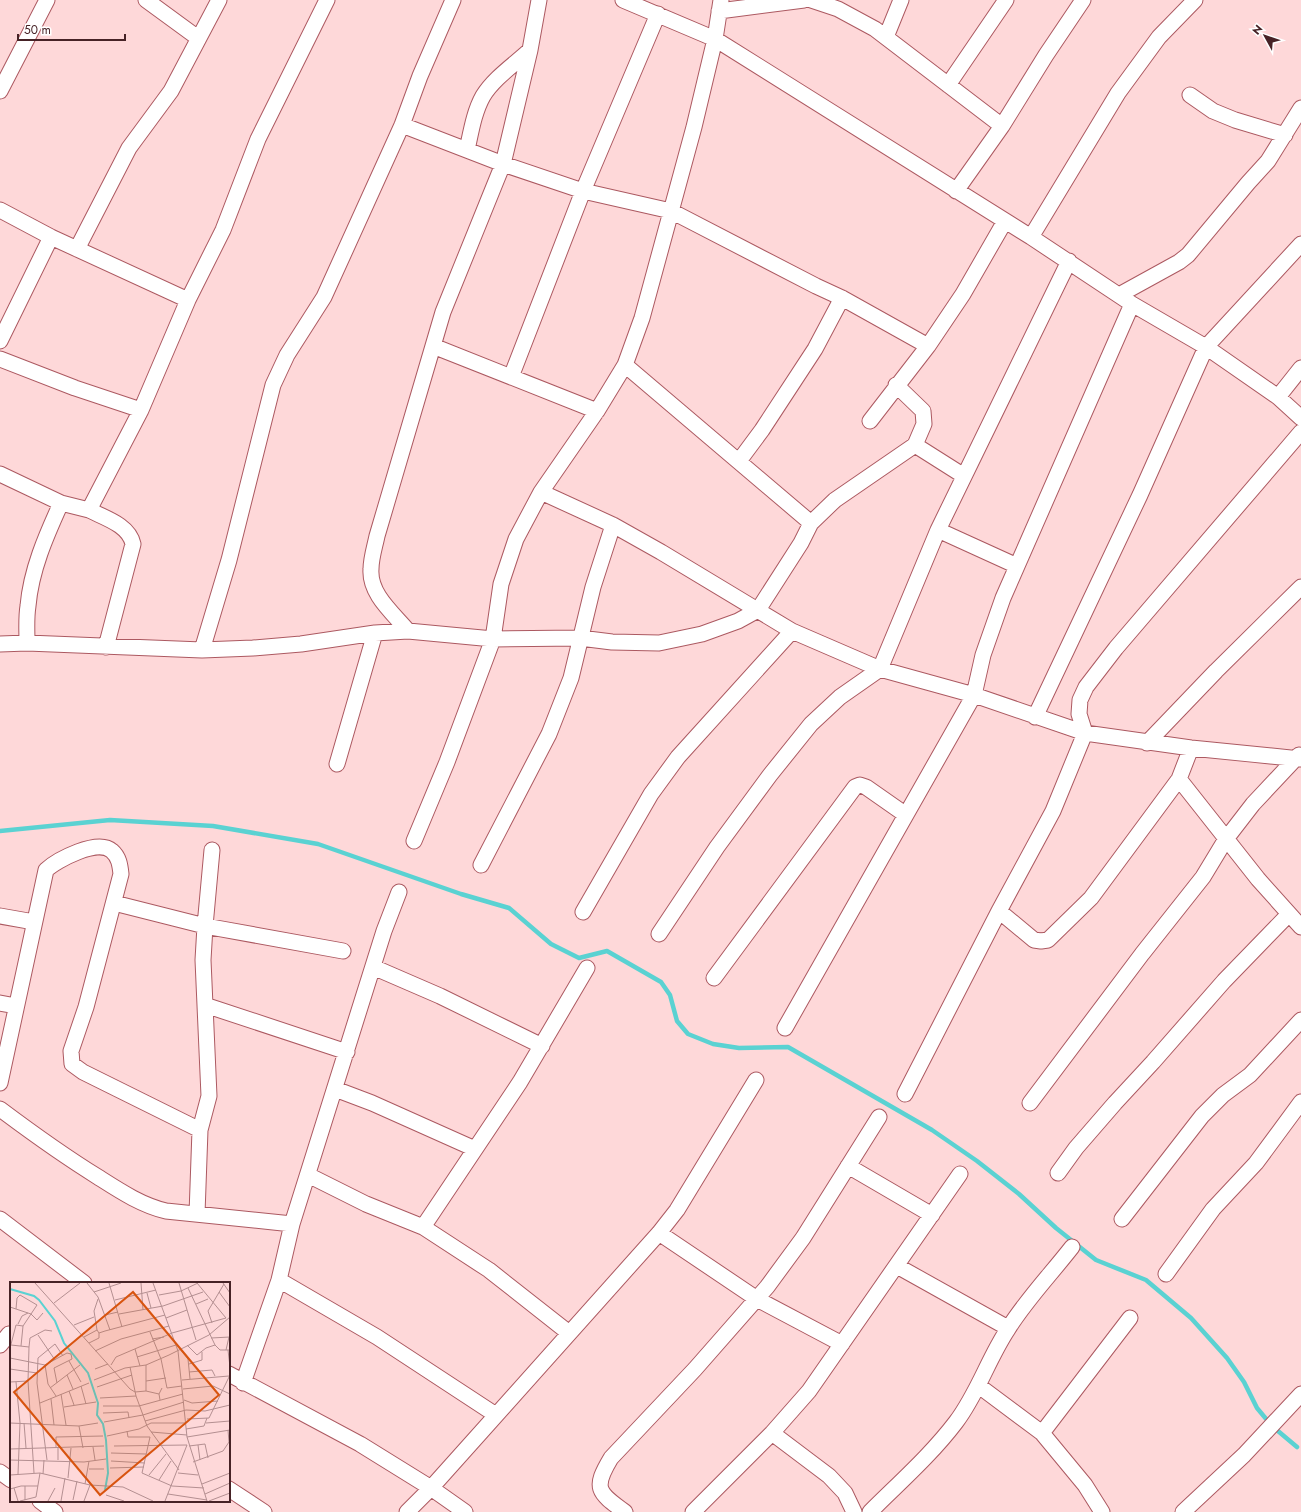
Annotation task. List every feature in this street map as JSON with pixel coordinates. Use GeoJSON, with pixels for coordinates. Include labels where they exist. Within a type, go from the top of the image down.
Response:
{"type":"FeatureCollection","features":[{"type":"Feature","properties":{"kind":"street"},"geometry":{"type":"LineString","coordinates":[[0,91],[47,0]]}},
{"type":"Feature","properties":{"kind":"street"},"geometry":{"type":"LineString","coordinates":[[146,0],[198,38]]}},
{"type":"Feature","properties":{"kind":"street"},"geometry":{"type":"LineString","coordinates":[[77,249],[129,148],[171,91],[219,0]]}},
{"type":"Feature","properties":{"kind":"street"},"geometry":{"type":"LineString","coordinates":[[89,510],[141,410],[188,300],[223,230],[258,139],[327,0]]}},
{"type":"Feature","properties":{"kind":"street"},"geometry":{"type":"LineString","coordinates":[[202,650],[229,560],[273,384],[287,355],[324,297],[402,125],[425,64],[453,0]]}},
{"type":"Feature","properties":{"kind":"street"},"geometry":{"type":"LineString","coordinates":[[408,631],[379,597],[372,584],[370,569],[377,536],[445,306],[503,164],[530,50],[539,0]]}},
{"type":"Feature","properties":{"kind":"street"},"geometry":{"type":"LineString","coordinates":[[623,0],[714,39],[1031,237],[1132,304],[1206,347],[1278,397],[1301,418]]}},
{"type":"Feature","properties":{"kind":"street"},"geometry":{"type":"LineString","coordinates":[[414,841],[448,762],[494,639],[501,584],[516,539],[541,492],[597,411],[625,365],[642,318],[694,127],[720,6],[804,0]]}},
{"type":"Feature","properties":{"kind":"street"},"geometry":{"type":"LineString","coordinates":[[811,0],[838,9],[875,29],[1002,126]]}},
{"type":"Feature","properties":{"kind":"street"},"geometry":{"type":"LineString","coordinates":[[886,37],[901,0]]}},
{"type":"Feature","properties":{"kind":"street"},"geometry":{"type":"LineString","coordinates":[[948,85],[1006,0]]}},
{"type":"Feature","properties":{"kind":"street"},"geometry":{"type":"LineString","coordinates":[[956,191],[1002,126],[1046,55],[1083,0]]}},
{"type":"Feature","properties":{"kind":"street"},"geometry":{"type":"LineString","coordinates":[[1031,237],[1118,93],[1159,37],[1195,0]]}},
{"type":"Feature","properties":{"kind":"street"},"geometry":{"type":"LineString","coordinates":[[511,377],[584,191],[658,14]]}},
{"type":"Feature","properties":{"kind":"street"},"geometry":{"type":"LineString","coordinates":[[467,150],[483,96],[494,83],[530,50]]}},
{"type":"Feature","properties":{"kind":"street"},"geometry":{"type":"LineString","coordinates":[[1190,96],[1214,111],[1235,120],[1285,135]]}},
{"type":"Feature","properties":{"kind":"street"},"geometry":{"type":"LineString","coordinates":[[1119,295],[1179,262],[1188,255],[1248,183],[1268,162],[1301,108]]}},
{"type":"Feature","properties":{"kind":"street"},"geometry":{"type":"LineString","coordinates":[[402,125],[503,164],[584,191],[671,211],[842,298],[928,346]]}},
{"type":"Feature","properties":{"kind":"street"},"geometry":{"type":"LineString","coordinates":[[0,210],[51,237],[188,300]]}},
{"type":"Feature","properties":{"kind":"street"},"geometry":{"type":"LineString","coordinates":[[870,420],[928,346],[956,305],[1005,221]]}},
{"type":"Feature","properties":{"kind":"street"},"geometry":{"type":"LineString","coordinates":[[0,341],[51,237]]}},
{"type":"Feature","properties":{"kind":"street"},"geometry":{"type":"LineString","coordinates":[[1035,717],[1140,495],[1206,347],[1301,244]]}},
{"type":"Feature","properties":{"kind":"street"},"geometry":{"type":"LineString","coordinates":[[659,934],[717,847],[770,775],[811,724],[840,697],[880,669],[938,530],[1069,262]]}},
{"type":"Feature","properties":{"kind":"street"},"geometry":{"type":"LineString","coordinates":[[739,461],[762,430],[815,349],[842,298]]}},
{"type":"Feature","properties":{"kind":"street"},"geometry":{"type":"LineString","coordinates":[[784,1028],[974,695],[990,632],[1017,566],[1132,304]]}},
{"type":"Feature","properties":{"kind":"street"},"geometry":{"type":"LineString","coordinates":[[433,346],[597,411]]}},
{"type":"Feature","properties":{"kind":"street"},"geometry":{"type":"LineString","coordinates":[[0,359],[75,388],[141,410]]}},
{"type":"Feature","properties":{"kind":"street"},"geometry":{"type":"LineString","coordinates":[[625,365],[811,523]]}},
{"type":"Feature","properties":{"kind":"street"},"geometry":{"type":"LineString","coordinates":[[1278,397],[1301,368]]}},
{"type":"Feature","properties":{"kind":"street"},"geometry":{"type":"LineString","coordinates":[[0,644],[27,643],[202,650],[301,644],[375,633],[408,631],[494,639],[580,638],[612,642],[659,643],[702,634],[738,620],[758,610],[801,543],[811,523],[835,500],[915,445],[924,424],[923,411],[896,385]]}},
{"type":"Feature","properties":{"kind":"street"},"geometry":{"type":"LineString","coordinates":[[905,1094],[1052,811],[1085,733],[1080,714],[1080,700],[1086,687],[1116,648],[1301,432]]}},
{"type":"Feature","properties":{"kind":"street"},"geometry":{"type":"LineString","coordinates":[[915,445],[964,476]]}},
{"type":"Feature","properties":{"kind":"street"},"geometry":{"type":"LineString","coordinates":[[0,474],[61,503],[89,510],[115,523],[127,531],[131,536],[133,544],[106,647]]}},
{"type":"Feature","properties":{"kind":"street"},"geometry":{"type":"LineString","coordinates":[[541,492],[613,525],[661,552],[792,631],[880,669],[974,695],[1085,733],[1147,743],[1191,748],[1299,757]]}},
{"type":"Feature","properties":{"kind":"street"},"geometry":{"type":"LineString","coordinates":[[27,643],[28,606],[33,576],[50,527],[61,503]]}},
{"type":"Feature","properties":{"kind":"street"},"geometry":{"type":"LineString","coordinates":[[481,865],[549,734],[571,678],[593,586],[613,525]]}},
{"type":"Feature","properties":{"kind":"street"},"geometry":{"type":"LineString","coordinates":[[938,530],[1017,566]]}},
{"type":"Feature","properties":{"kind":"street"},"geometry":{"type":"LineString","coordinates":[[1147,743],[1216,671],[1301,587]]}},
{"type":"Feature","properties":{"kind":"street"},"geometry":{"type":"LineString","coordinates":[[582,912],[651,794],[678,757],[792,631]]}},
{"type":"Feature","properties":{"kind":"street"},"geometry":{"type":"LineString","coordinates":[[337,764],[375,633]]}},
{"type":"Feature","properties":{"kind":"street"},"geometry":{"type":"LineString","coordinates":[[999,912],[1034,940],[1048,940],[1091,898],[1179,778],[1191,748]]}},
{"type":"Feature","properties":{"kind":"street"},"geometry":{"type":"LineString","coordinates":[[1030,1103],[1142,954],[1203,877],[1226,840],[1253,804],[1299,757]]}},
{"type":"Feature","properties":{"kind":"street"},"geometry":{"type":"LineString","coordinates":[[1179,778],[1215,822],[1226,840],[1301,928]]}},
{"type":"Feature","properties":{"kind":"street"},"geometry":{"type":"LineString","coordinates":[[714,978],[855,787],[860,785],[866,787],[906,815]]}},
{"type":"Feature","properties":{"kind":"street"},"geometry":{"type":"LineString","coordinates":[[0,1083],[46,870],[56,862],[76,852],[102,847],[111,850],[119,860],[121,874],[86,1007],[71,1051],[72,1064],[83,1072],[200,1130]]}},
{"type":"Feature","properties":{"kind":"street"},"geometry":{"type":"LineString","coordinates":[[197,1214],[200,1130],[209,1096],[203,960],[212,850]]}},
{"type":"Feature","properties":{"kind":"street"},"geometry":{"type":"LineString","coordinates":[[243,1383],[279,1280],[292,1224],[373,967],[399,892]]}},
{"type":"Feature","properties":{"kind":"street"},"geometry":{"type":"LineString","coordinates":[[114,903],[205,926],[343,951]]}},
{"type":"Feature","properties":{"kind":"street"},"geometry":{"type":"LineString","coordinates":[[1058,1174],[1076,1148],[1115,1103],[1154,1062],[1224,980],[1289,914]]}},
{"type":"Feature","properties":{"kind":"street"},"geometry":{"type":"LineString","coordinates":[[0,916],[34,922]]}},
{"type":"Feature","properties":{"kind":"street"},"geometry":{"type":"LineString","coordinates":[[373,967],[440,996],[542,1046]]}},
{"type":"Feature","properties":{"kind":"street"},"geometry":{"type":"LineString","coordinates":[[423,1227],[520,1082],[587,968]]}},
{"type":"Feature","properties":{"kind":"street"},"geometry":{"type":"LineString","coordinates":[[0,1003],[16,1006]]}},
{"type":"Feature","properties":{"kind":"street"},"geometry":{"type":"LineString","coordinates":[[206,1005],[347,1052]]}},
{"type":"Feature","properties":{"kind":"street"},"geometry":{"type":"LineString","coordinates":[[1122,1219],[1202,1116],[1223,1095],[1250,1075],[1301,1020]]}},
{"type":"Feature","properties":{"kind":"street"},"geometry":{"type":"LineString","coordinates":[[407,1512],[431,1488],[659,1233],[677,1210],[756,1080]]}},
{"type":"Feature","properties":{"kind":"street"},"geometry":{"type":"LineString","coordinates":[[335,1089],[372,1103],[475,1149]]}},
{"type":"Feature","properties":{"kind":"street"},"geometry":{"type":"LineString","coordinates":[[1166,1274],[1213,1209],[1256,1163],[1301,1102]]}},
{"type":"Feature","properties":{"kind":"street"},"geometry":{"type":"LineString","coordinates":[[0,1110],[60,1153],[132,1199],[151,1207],[166,1211],[292,1224]]}},
{"type":"Feature","properties":{"kind":"street"},"geometry":{"type":"LineString","coordinates":[[625,1512],[604,1494],[599,1487],[601,1475],[611,1458],[695,1369],[757,1298],[803,1238],[879,1117]]}},
{"type":"Feature","properties":{"kind":"street"},"geometry":{"type":"LineString","coordinates":[[848,1166],[932,1215]]}},
{"type":"Feature","properties":{"kind":"street"},"geometry":{"type":"LineString","coordinates":[[694,1512],[772,1433],[809,1391],[960,1174]]}},
{"type":"Feature","properties":{"kind":"street"},"geometry":{"type":"LineString","coordinates":[[308,1175],[366,1204],[423,1227],[489,1270],[569,1333]]}},
{"type":"Feature","properties":{"kind":"street"},"geometry":{"type":"LineString","coordinates":[[1,1221],[83,1282]]}},
{"type":"Feature","properties":{"kind":"street"},"geometry":{"type":"LineString","coordinates":[[659,1233],[757,1298],[842,1344]]}},
{"type":"Feature","properties":{"kind":"street"},"geometry":{"type":"LineString","coordinates":[[870,1512],[920,1462],[956,1422],[979,1386],[1008,1328],[1072,1248]]}},
{"type":"Feature","properties":{"kind":"street"},"geometry":{"type":"LineString","coordinates":[[896,1266],[1008,1328]]}},
{"type":"Feature","properties":{"kind":"street"},"geometry":{"type":"LineString","coordinates":[[279,1280],[377,1337],[496,1415]]}},
{"type":"Feature","properties":{"kind":"street"},"geometry":{"type":"LineString","coordinates":[[1042,1432],[1130,1318]]}},
{"type":"Feature","properties":{"kind":"street"},"geometry":{"type":"LineString","coordinates":[[230,1375],[243,1383],[360,1444],[431,1488],[464,1512]]}},
{"type":"Feature","properties":{"kind":"street"},"geometry":{"type":"LineString","coordinates":[[979,1386],[1042,1432],[1085,1485],[1102,1512]]}},
{"type":"Feature","properties":{"kind":"street"},"geometry":{"type":"LineString","coordinates":[[1183,1512],[1244,1455],[1301,1394]]}},
{"type":"Feature","properties":{"kind":"street"},"geometry":{"type":"LineString","coordinates":[[772,1433],[828,1476],[845,1493],[854,1512]]}},
{"type":"Feature","properties":{"kind":"street"},"geometry":{"type":"LineString","coordinates":[[0,1472],[10,1479]]}},
{"type":"Feature","properties":{"kind":"street"},"geometry":{"type":"LineString","coordinates":[[230,1490],[264,1512]]}},
{"type":"Feature","properties":{"kind":"street"},"geometry":{"type":"LineString","coordinates":[[41,1502],[55,1512]]}},
{"type":"Feature","properties":{"kind":"waterway"},"geometry":{"type":"LineString","coordinates":[[0,831],[110,820],[213,826],[318,844],[461,894],[509,908],[551,944],[579,958],[607,951],[661,982],[670,995],[677,1021],[688,1034],[713,1044],[739,1048],[788,1047],[932,1130],[977,1161],[1019,1194],[1056,1228],[1096,1260],[1146,1280],[1191,1318],[1227,1358],[1244,1382],[1257,1408],[1272,1426],[1297,1447]]}}]}
